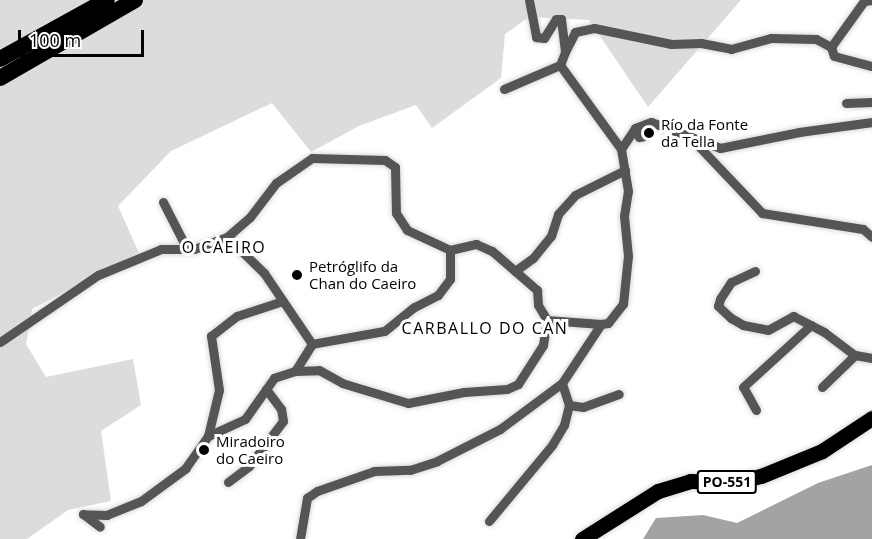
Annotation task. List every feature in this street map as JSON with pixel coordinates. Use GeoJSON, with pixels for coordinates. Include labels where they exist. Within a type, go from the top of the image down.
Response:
{"type":"FeatureCollection","features":[{"type":"Feature","properties":{"kind":"highway"},"geometry":{"type":"LineString","coordinates":[[0,59],[107,0]]}},
{"type":"Feature","properties":{"kind":"highway"},"geometry":{"type":"LineString","coordinates":[[0,78],[135,0]]}},
{"type":"Feature","properties":{"kind":"main road","name":"PO-551"},"geometry":{"type":"LineString","coordinates":[[582,539],[658,491],[690,482],[738,482],[761,476],[822,451],[872,418]]}},
{"type":"Feature","properties":{"kind":"street"},"geometry":{"type":"LineString","coordinates":[[530,0],[536,37],[544,38],[556,20],[561,19],[565,52]]}},
{"type":"Feature","properties":{"kind":"street"},"geometry":{"type":"LineString","coordinates":[[831,47],[864,1],[872,0]]}},
{"type":"Feature","properties":{"kind":"street"},"geometry":{"type":"LineString","coordinates":[[504,89],[560,65],[575,32],[594,28],[671,44],[701,42],[731,49],[771,38],[816,39],[831,47],[834,56],[872,66]]}},
{"type":"Feature","properties":{"kind":"street"},"geometry":{"type":"LineString","coordinates":[[547,320],[608,323],[623,304],[628,256],[624,225],[628,191],[621,149],[560,65]]}},
{"type":"Feature","properties":{"kind":"street"},"geometry":{"type":"LineString","coordinates":[[846,103],[872,102]]}},
{"type":"Feature","properties":{"kind":"street"},"geometry":{"type":"LineString","coordinates":[[621,149],[635,128],[651,122],[720,148],[732,148],[799,132],[872,122]]}},
{"type":"Feature","properties":{"kind":"street"},"geometry":{"type":"LineString","coordinates":[[635,128],[639,137],[644,136]]}},
{"type":"Feature","properties":{"kind":"street"},"geometry":{"type":"LineString","coordinates":[[690,137],[762,213],[862,229],[872,237]]}},
{"type":"Feature","properties":{"kind":"street"},"geometry":{"type":"LineString","coordinates":[[0,342],[98,275],[161,249],[187,249],[227,237],[250,217],[276,183],[312,158],[385,160],[395,167],[396,213],[407,230],[450,250],[476,244],[492,251],[537,290],[538,305],[547,320],[543,345],[518,384],[507,389],[464,392],[408,403],[342,384],[320,370],[295,371],[274,378],[245,419],[207,436]]}},
{"type":"Feature","properties":{"kind":"street"},"geometry":{"type":"LineString","coordinates":[[515,271],[533,258],[551,236],[558,214],[575,195],[625,170]]}},
{"type":"Feature","properties":{"kind":"street"},"geometry":{"type":"LineString","coordinates":[[164,202],[187,249]]}},
{"type":"Feature","properties":{"kind":"street"},"geometry":{"type":"LineString","coordinates":[[227,237],[264,273],[312,344]]}},
{"type":"Feature","properties":{"kind":"street"},"geometry":{"type":"LineString","coordinates":[[295,371],[312,344],[384,331],[414,307],[438,295],[450,279],[450,250]]}},
{"type":"Feature","properties":{"kind":"street"},"geometry":{"type":"LineString","coordinates":[[755,271],[731,282],[720,299],[718,306],[730,318],[743,325],[768,330],[793,316],[855,355],[872,358]]}},
{"type":"Feature","properties":{"kind":"street"},"geometry":{"type":"LineString","coordinates":[[100,527],[83,514],[107,515],[141,501],[186,468],[207,436],[219,390],[211,336],[237,316],[283,301]]}},
{"type":"Feature","properties":{"kind":"street"},"geometry":{"type":"LineString","coordinates":[[300,539],[306,498],[317,491],[374,471],[410,470],[437,461],[500,429],[562,383],[601,324]]}},
{"type":"Feature","properties":{"kind":"street"},"geometry":{"type":"LineString","coordinates":[[756,410],[743,387],[810,325]]}},
{"type":"Feature","properties":{"kind":"street"},"geometry":{"type":"LineString","coordinates":[[822,387],[855,355]]}},
{"type":"Feature","properties":{"kind":"street"},"geometry":{"type":"LineString","coordinates":[[489,521],[552,445],[569,405],[562,383]]}},
{"type":"Feature","properties":{"kind":"street"},"geometry":{"type":"LineString","coordinates":[[228,482],[249,466],[283,421],[281,410],[266,389]]}},
{"type":"Feature","properties":{"kind":"street"},"geometry":{"type":"LineString","coordinates":[[569,405],[583,406],[619,394]]}},
{"type":"Feature","properties":{"kind":"shaded area"},"geometry":{"type":"Polygon","coordinates":[[[0,0],[741,0],[648,107],[589,20],[529,17],[505,34],[501,78],[432,128],[416,105],[359,126],[311,152],[272,103],[171,151],[118,206],[139,253],[32,309],[26,344],[46,377],[133,359],[141,405],[101,431],[111,501],[68,510],[27,539],[0,539],[0,0]]]}},
{"type":"Feature","properties":{"kind":"shaded area"},"geometry":{"type":"Polygon","coordinates":[[[872,465],[872,539],[643,539],[656,518],[703,515],[737,523],[818,483],[872,465]]]}},
{"type":"Feature","properties":{"kind":"place","name":"Río da Fonte da Tella"},"geometry":{"type":"Point","coordinates":[649,133]}},
{"type":"Feature","properties":{"kind":"place","name":"Petróglifo da Chan do Caeiro"},"geometry":{"type":"Point","coordinates":[297,275]}},
{"type":"Feature","properties":{"kind":"place","name":"Miradoiro do Caeiro"},"geometry":{"type":"Point","coordinates":[204,450]}},
{"type":"Feature","properties":{"kind":"district","name":"O CAEIRO"},"geometry":{"type":"Point","coordinates":[224,247]}},
{"type":"Feature","properties":{"kind":"district","name":"CARBALLO DO CAN"},"geometry":{"type":"Point","coordinates":[485,328]}}]}
